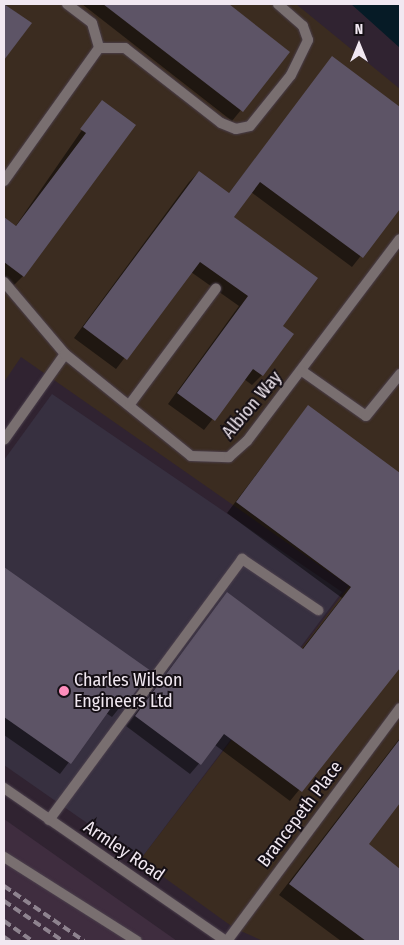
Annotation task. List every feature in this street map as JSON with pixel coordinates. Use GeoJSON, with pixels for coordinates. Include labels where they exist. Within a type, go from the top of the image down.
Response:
{"type":"FeatureCollection","features":[{"type":"Feature","properties":{"kind":"street"},"geometry":{"type":"LineString","coordinates":[[66,4],[92,22],[99,48]]}},
{"type":"Feature","properties":{"kind":"street"},"geometry":{"type":"LineString","coordinates":[[99,48],[125,48],[221,123],[236,129],[250,126],[291,75],[308,40],[304,26],[278,4]]}},
{"type":"Feature","properties":{"kind":"street"},"geometry":{"type":"LineString","coordinates":[[4,181],[99,48]]}},
{"type":"Feature","properties":{"kind":"street","name":"Albion Way"},"geometry":{"type":"LineString","coordinates":[[4,282],[66,354],[130,404],[191,456],[228,456],[247,441],[400,240]]}},
{"type":"Feature","properties":{"kind":"street"},"geometry":{"type":"LineString","coordinates":[[130,404],[216,288]]}},
{"type":"Feature","properties":{"kind":"street"},"geometry":{"type":"LineString","coordinates":[[4,440],[66,354]]}},
{"type":"Feature","properties":{"kind":"street"},"geometry":{"type":"LineString","coordinates":[[302,371],[366,416],[400,374]]}},
{"type":"Feature","properties":{"kind":"street"},"geometry":{"type":"LineString","coordinates":[[49,820],[242,559],[318,610]]}},
{"type":"Feature","properties":{"kind":"street","name":"Brancepeth Place"},"geometry":{"type":"LineString","coordinates":[[226,941],[400,708]]}},
{"type":"Feature","properties":{"kind":"street","name":"Armley Road"},"geometry":{"type":"LineString","coordinates":[[4,788],[226,941]]}},
{"type":"Feature","properties":{"kind":"street"},"geometry":{"type":"LineString","coordinates":[[4,857],[137,941]]}},
{"type":"Feature","properties":{"kind":"shaded area"},"geometry":{"type":"Polygon","coordinates":[[[4,4],[296,4],[400,89],[400,941],[263,941],[234,928],[140,860],[349,586],[21,357],[4,382],[4,4]]]}},
{"type":"Feature","properties":{"kind":"shaded area"},"geometry":{"type":"Polygon","coordinates":[[[52,394],[342,592],[140,860],[4,765],[4,460],[52,394]]]}},
{"type":"Feature","properties":{"kind":"shaded area"},"geometry":{"type":"Polygon","coordinates":[[[4,819],[177,941],[4,941],[4,819]]]}},
{"type":"Feature","properties":{"kind":"water"},"geometry":{"type":"Polygon","coordinates":[[[351,4],[400,4],[400,48],[360,12],[351,4]]]}},
{"type":"Feature","properties":{"kind":"building"},"geometry":{"type":"Polygon","coordinates":[[[4,4],[32,23],[4,60],[4,4]]]}},
{"type":"Feature","properties":{"kind":"building"},"geometry":{"type":"Polygon","coordinates":[[[103,4],[229,4],[290,52],[243,112],[103,4]]]}},
{"type":"Feature","properties":{"kind":"building"},"geometry":{"type":"Polygon","coordinates":[[[332,56],[400,107],[400,209],[363,258],[260,182],[234,217],[318,278],[283,326],[294,334],[263,376],[253,369],[215,421],[177,393],[248,296],[200,262],[127,360],[83,327],[199,171],[229,193],[332,56]]]}},
{"type":"Feature","properties":{"kind":"building"},"geometry":{"type":"Polygon","coordinates":[[[102,100],[136,125],[24,277],[4,262],[4,217],[16,226],[86,133],[80,129],[102,100]]]}},
{"type":"Feature","properties":{"kind":"building"},"geometry":{"type":"Polygon","coordinates":[[[308,405],[400,473],[400,668],[302,792],[224,734],[201,765],[135,716],[227,592],[303,649],[351,587],[236,502],[308,405]]]}},
{"type":"Feature","properties":{"kind":"building","name":"Charles Wilson Engineers Ltd"},"geometry":{"type":"Polygon","coordinates":[[[4,567],[151,671],[124,707],[116,701],[71,764],[4,717],[4,567]]]}},
{"type":"Feature","properties":{"kind":"building"},"geometry":{"type":"Polygon","coordinates":[[[400,739],[400,803],[369,844],[400,869],[400,941],[366,941],[289,884],[400,739]]]}},
{"type":"Feature","properties":{"kind":"railway"},"geometry":{"type":"LineString","coordinates":[[4,886],[84,941]]}},
{"type":"Feature","properties":{"kind":"railway"},"geometry":{"type":"LineString","coordinates":[[4,901],[63,941]]}},
{"type":"Feature","properties":{"kind":"railway"},"geometry":{"type":"LineString","coordinates":[[4,921],[33,941]]}},
{"type":"Feature","properties":{"kind":"railway"},"geometry":{"type":"LineString","coordinates":[[4,937],[10,941]]}},
{"type":"Feature","properties":{"kind":"place","name":"Charles Wilson Engineers Ltd"},"geometry":{"type":"Point","coordinates":[64,691]}}]}
